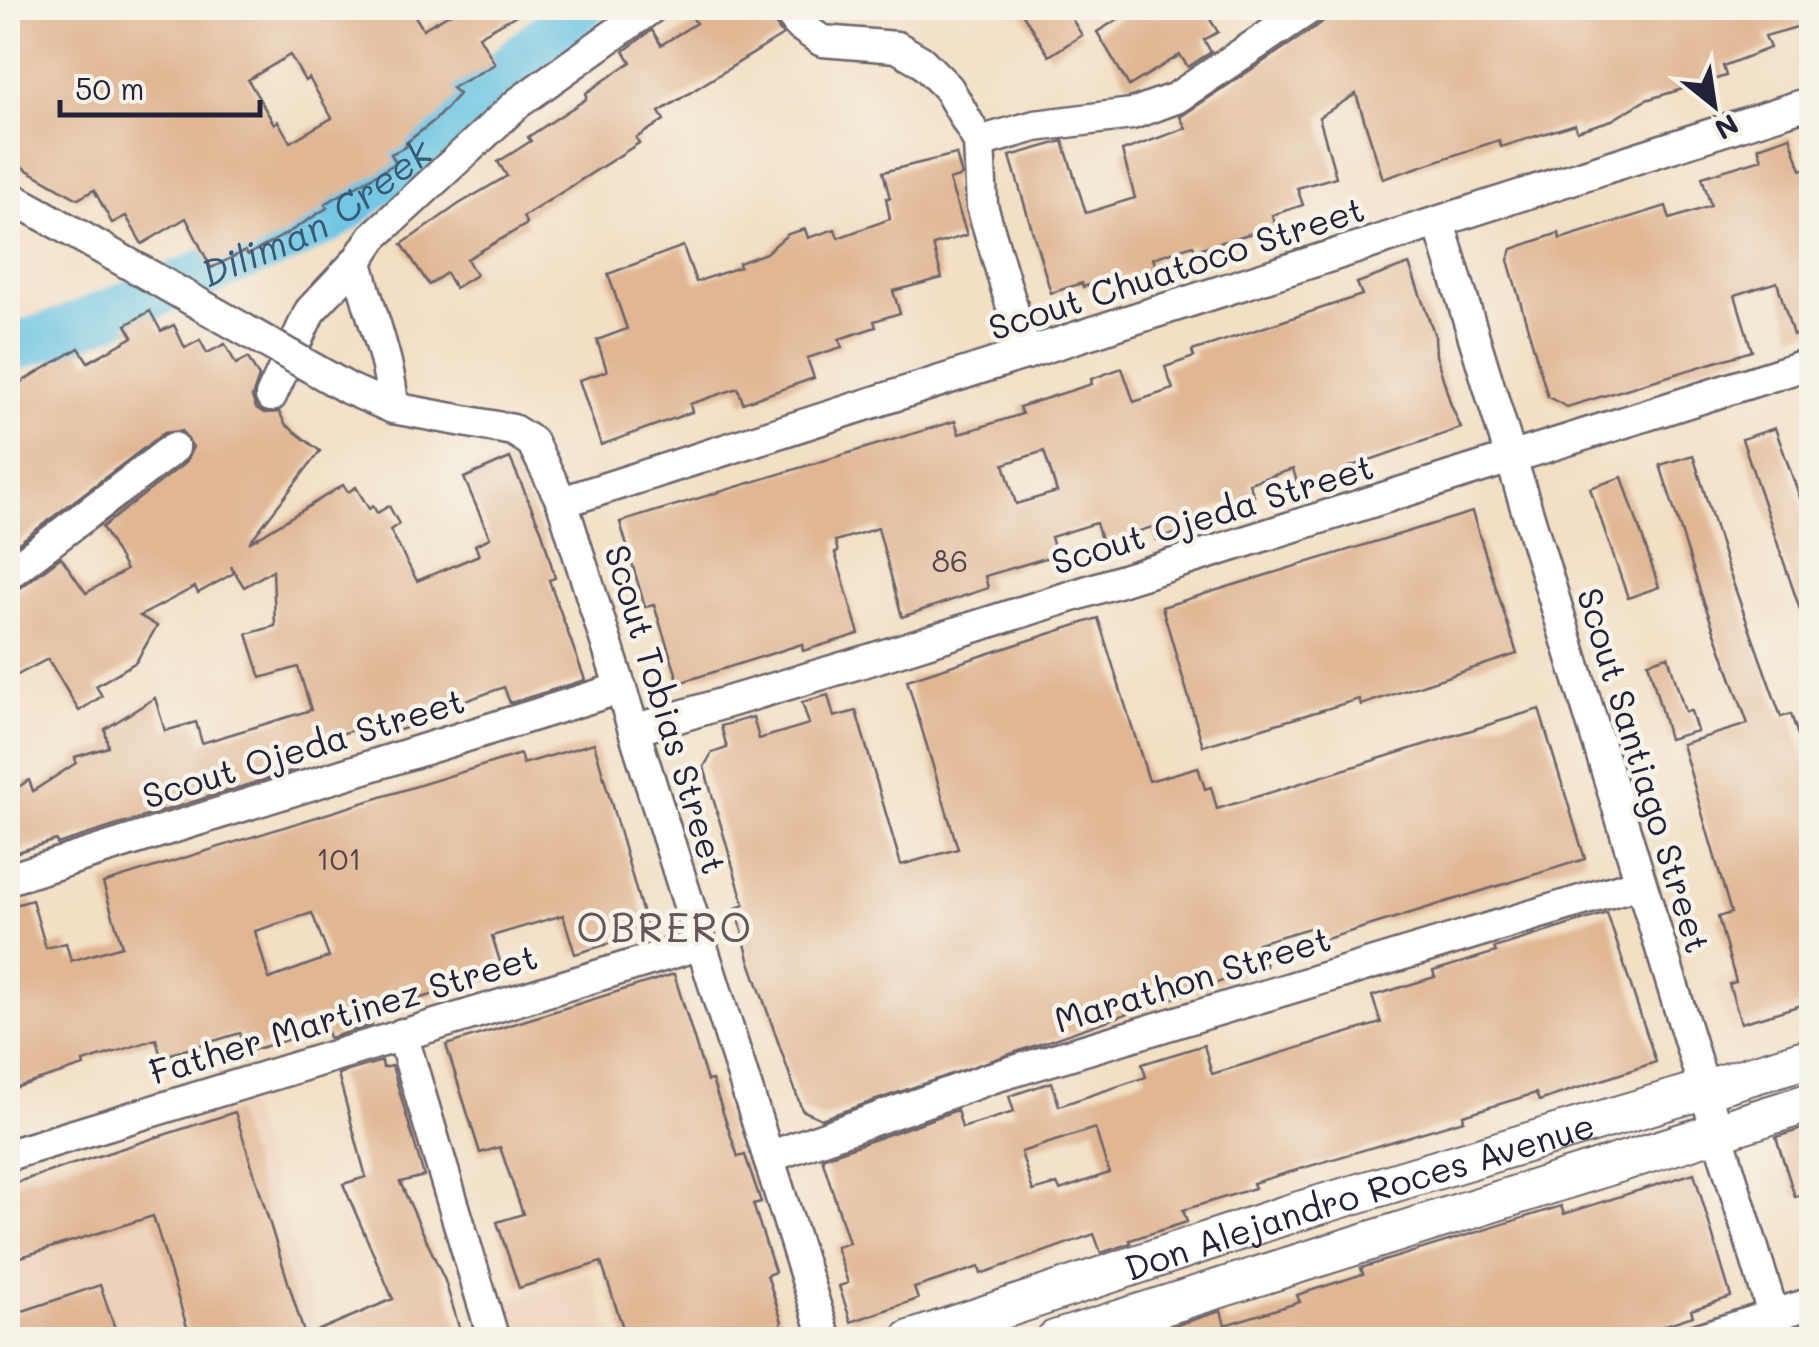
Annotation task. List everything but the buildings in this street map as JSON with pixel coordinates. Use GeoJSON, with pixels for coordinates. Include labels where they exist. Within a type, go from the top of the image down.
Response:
{"type":"FeatureCollection","features":[{"type":"Feature","properties":{"kind":"main road","name":"Don Alejandro Roces Avenue"},"geometry":{"type":"LineString","coordinates":[[910,1340],[1286,1215],[1812,1057]]}},
{"type":"Feature","properties":{"kind":"main road","name":"Don Alejandro Roces Avenue"},"geometry":{"type":"LineString","coordinates":[[1055,1340],[1812,1102]]}},
{"type":"Feature","properties":{"kind":"street"},"geometry":{"type":"LineString","coordinates":[[272,396],[310,312],[373,237],[518,104],[651,8]]}},
{"type":"Feature","properties":{"kind":"street"},"geometry":{"type":"LineString","coordinates":[[786,8],[799,25],[822,41],[897,47],[921,62],[948,88],[979,142],[982,206],[1026,354]]}},
{"type":"Feature","properties":{"kind":"street"},"geometry":{"type":"LineString","coordinates":[[979,142],[1035,126],[1132,114],[1176,98],[1310,8]]}},
{"type":"Feature","properties":{"kind":"street","name":"Scout Chuatoco Street"},"geometry":{"type":"LineString","coordinates":[[562,502],[1812,102]]}},
{"type":"Feature","properties":{"kind":"street","name":"Scout Tobias Street"},"geometry":{"type":"LineString","coordinates":[[8,196],[349,390],[394,408],[513,430],[532,442],[562,502],[826,1340]]}},
{"type":"Feature","properties":{"kind":"street","name":"Scout Santiago Street"},"geometry":{"type":"LineString","coordinates":[[1439,223],[1777,1327]]}},
{"type":"Feature","properties":{"kind":"street"},"geometry":{"type":"LineString","coordinates":[[356,260],[388,359],[394,408]]}},
{"type":"Feature","properties":{"kind":"street","name":"Scout Ojeda Street"},"geometry":{"type":"LineString","coordinates":[[634,730],[869,660],[1812,363]]}},
{"type":"Feature","properties":{"kind":"street"},"geometry":{"type":"LineString","coordinates":[[8,574],[174,448]]}},
{"type":"Feature","properties":{"kind":"street","name":"Scout Ojeda Street"},"geometry":{"type":"LineString","coordinates":[[8,878],[621,688]]}},
{"type":"Feature","properties":{"kind":"street","name":"Marathon Street"},"geometry":{"type":"LineString","coordinates":[[769,1157],[992,1078],[1640,883]]}},
{"type":"Feature","properties":{"kind":"street","name":"Father Martinez Street"},"geometry":{"type":"LineString","coordinates":[[8,1155],[702,944]]}},
{"type":"Feature","properties":{"kind":"street"},"geometry":{"type":"LineString","coordinates":[[402,1034],[494,1340]]}},
{"type":"Feature","properties":{"kind":"street"},"geometry":{"type":"LineString","coordinates":[[1695,1340],[1777,1327],[1812,1303]]}},
{"type":"Feature","properties":{"kind":"shaded area"},"geometry":{"type":"Polygon","coordinates":[[[1811,949],[1811,1008],[1731,1033],[1713,981],[1811,949]]]}},
{"type":"Feature","properties":{"kind":"shaded area"},"geometry":{"type":"Polygon","coordinates":[[[247,1103],[322,1339],[8,1340],[8,1176],[247,1103]]]}},
{"type":"Feature","properties":{"kind":"shaded area"},"geometry":{"type":"Polygon","coordinates":[[[590,1272],[613,1339],[499,1339],[488,1307],[590,1272]]]}},
{"type":"Feature","properties":{"kind":"waterway","name":"Diliman Creek"},"geometry":{"type":"LineString","coordinates":[[8,349],[70,329],[331,218],[427,145],[580,8]]}},
{"type":"Feature","properties":{"kind":"district","name":"OBRERO"},"geometry":{"type":"Point","coordinates":[665,926]}}]}
